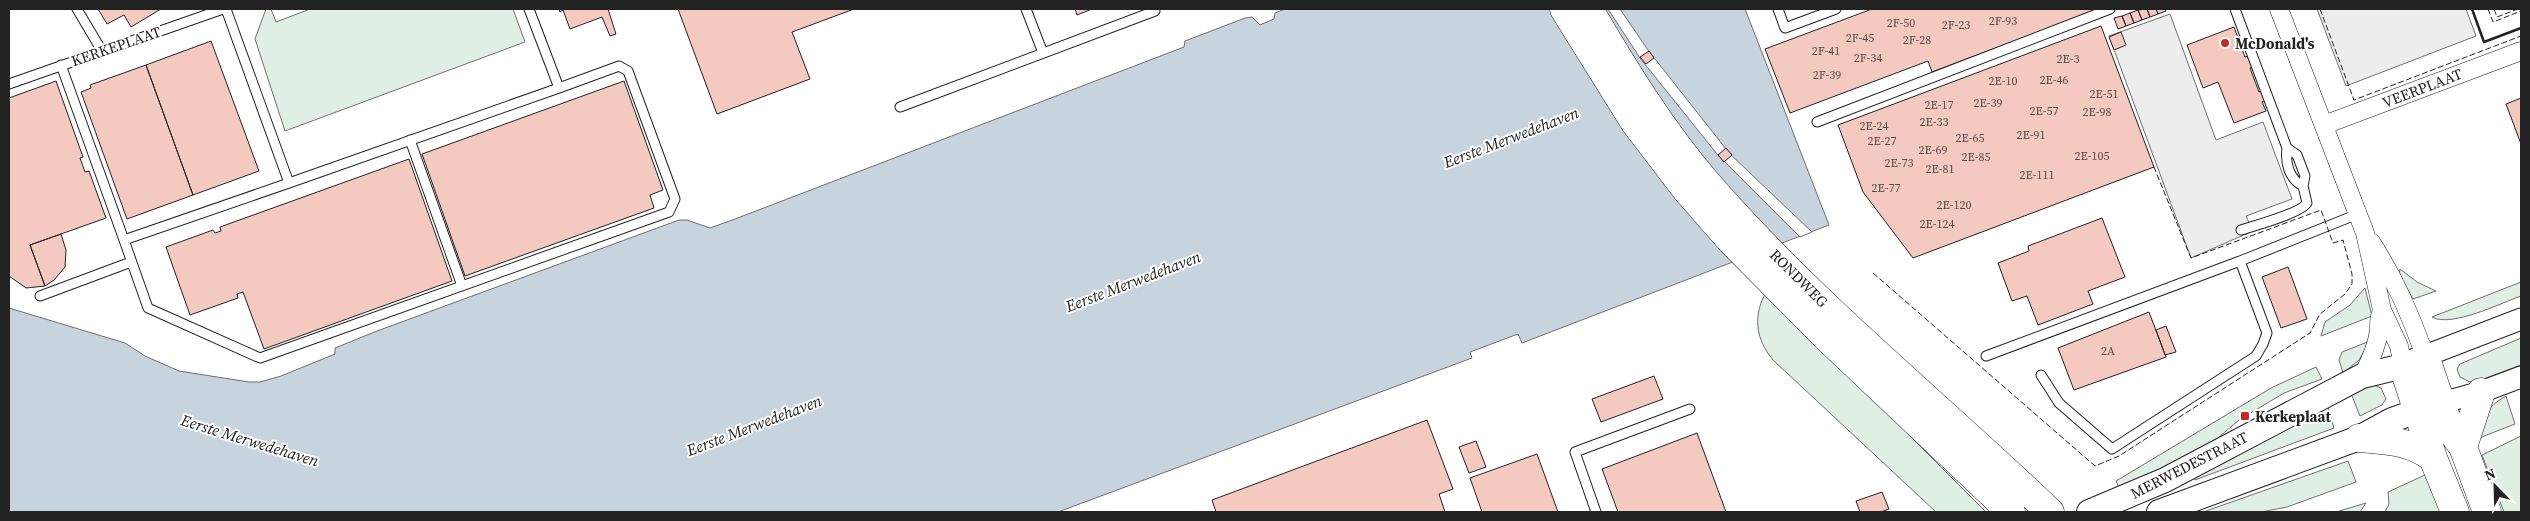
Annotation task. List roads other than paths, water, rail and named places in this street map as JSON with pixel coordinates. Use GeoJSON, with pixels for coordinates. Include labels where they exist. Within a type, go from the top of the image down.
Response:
{"type":"FeatureCollection","features":[{"type":"Feature","properties":{"kind":"main road","name":"RONDWEG"},"geometry":{"type":"LineString","coordinates":[[1564,9],[1621,101],[1670,168],[1731,241],[1844,324],[2050,512]]}},
{"type":"Feature","properties":{"kind":"main road","name":"RONDWEG"},"geometry":{"type":"LineString","coordinates":[[1589,9],[1616,56],[1656,115],[1825,336],[2011,512]]}},
{"type":"Feature","properties":{"kind":"main road","name":"MERWEDESTRAAT"},"geometry":{"type":"LineString","coordinates":[[2089,512],[2165,480],[2362,376],[2414,361]]}},
{"type":"Feature","properties":{"kind":"main road"},"geometry":{"type":"LineString","coordinates":[[2414,361],[2429,407],[2433,458],[2455,512]]}},
{"type":"Feature","properties":{"kind":"main road"},"geometry":{"type":"LineString","coordinates":[[2463,447],[2481,392]]}},
{"type":"Feature","properties":{"kind":"main road","name":"MERWEDESTRAAT"},"geometry":{"type":"LineString","coordinates":[[2159,512],[2359,438],[2392,420],[2429,407]]}},
{"type":"Feature","properties":{"kind":"main road"},"geometry":{"type":"LineString","coordinates":[[2429,407],[2450,429],[2463,447],[2487,512]]}},
{"type":"Feature","properties":{"kind":"main road"},"geometry":{"type":"LineString","coordinates":[[2359,438],[2398,441],[2418,447],[2433,458]]}},
{"type":"Feature","properties":{"kind":"street"},"geometry":{"type":"LineString","coordinates":[[2279,9],[2365,233],[2382,310],[2399,346],[2414,361]]}},
{"type":"Feature","properties":{"kind":"street","name":"VEERPLAAT"},"geometry":{"type":"LineString","coordinates":[[2324,125],[2521,51]]}},
{"type":"Feature","properties":{"kind":"street"},"geometry":{"type":"LineString","coordinates":[[2365,233],[2392,275],[2411,317],[2414,361]]}},
{"type":"Feature","properties":{"kind":"street"},"geometry":{"type":"LineString","coordinates":[[2362,376],[2372,359],[2379,330],[2378,320],[2382,310]]}},
{"type":"Feature","properties":{"kind":"street"},"geometry":{"type":"LineString","coordinates":[[2414,361],[2521,318]]}},
{"type":"Feature","properties":{"kind":"street"},"geometry":{"type":"LineString","coordinates":[[2429,407],[2481,392],[2521,377]]}},
{"type":"Feature","properties":{"kind":"lane"},"geometry":{"type":"LineString","coordinates":[[77,9],[102,51]]}},
{"type":"Feature","properties":{"kind":"lane"},"geometry":{"type":"LineString","coordinates":[[224,9],[289,182]]}},
{"type":"Feature","properties":{"kind":"lane","name":"KERKEPLAAT"},"geometry":{"type":"LineString","coordinates":[[9,84],[224,9]]}},
{"type":"Feature","properties":{"kind":"lane"},"geometry":{"type":"LineString","coordinates":[[529,9],[559,88]]}},
{"type":"Feature","properties":{"kind":"lane"},"geometry":{"type":"LineString","coordinates":[[1026,9],[1043,53]]}},
{"type":"Feature","properties":{"kind":"lane"},"geometry":{"type":"LineString","coordinates":[[1778,9],[1785,28],[1836,9]]}},
{"type":"Feature","properties":{"kind":"lane"},"geometry":{"type":"LineString","coordinates":[[1817,122],[2110,9]]}},
{"type":"Feature","properties":{"kind":"lane"},"geometry":{"type":"LineString","coordinates":[[2235,9],[2287,148],[2297,156],[2305,176],[2303,186],[2307,201],[2306,206],[2241,230]]}},
{"type":"Feature","properties":{"kind":"lane"},"geometry":{"type":"LineString","coordinates":[[900,107],[1155,10]]}},
{"type":"Feature","properties":{"kind":"lane"},"geometry":{"type":"LineString","coordinates":[[61,66],[148,308],[260,358],[670,212],[676,199],[628,71],[619,66],[124,240]]}},
{"type":"Feature","properties":{"kind":"lane"},"geometry":{"type":"LineString","coordinates":[[410,140],[462,286]]}},
{"type":"Feature","properties":{"kind":"lane"},"geometry":{"type":"LineString","coordinates":[[1986,356],[2240,261],[2358,214]]}},
{"type":"Feature","properties":{"kind":"lane"},"geometry":{"type":"LineString","coordinates":[[2041,375],[2059,403],[2112,449],[2256,356],[2267,332],[2240,261]]}},
{"type":"Feature","properties":{"kind":"lane"},"geometry":{"type":"LineString","coordinates":[[40,296],[131,262]]}},
{"type":"Feature","properties":{"kind":"lane"},"geometry":{"type":"LineString","coordinates":[[1596,512],[1575,452],[1690,408]]}},
{"type":"Feature","properties":{"kind":"water","name":"Eerste Merwedehaven"},"geometry":{"type":"Polygon","coordinates":[[[1285,9],[1745,9],[1829,225],[1522,343],[1518,334],[1470,352],[1472,358],[1058,512],[9,512],[9,308],[125,343],[145,356],[179,371],[260,382],[281,376],[335,354],[335,348],[377,331],[679,220],[687,220],[710,228],[735,219],[1184,47],[1185,41],[1245,18],[1252,17],[1260,25],[1274,19],[1275,13],[1285,9]]]}},
{"type":"Feature","properties":{"kind":"place","name":"McDonald's"},"geometry":{"type":"Point","coordinates":[2225,43]}},
{"type":"Feature","properties":{"kind":"place","name":"Kerkeplaat"},"geometry":{"type":"Point","coordinates":[2245,416]}}]}
